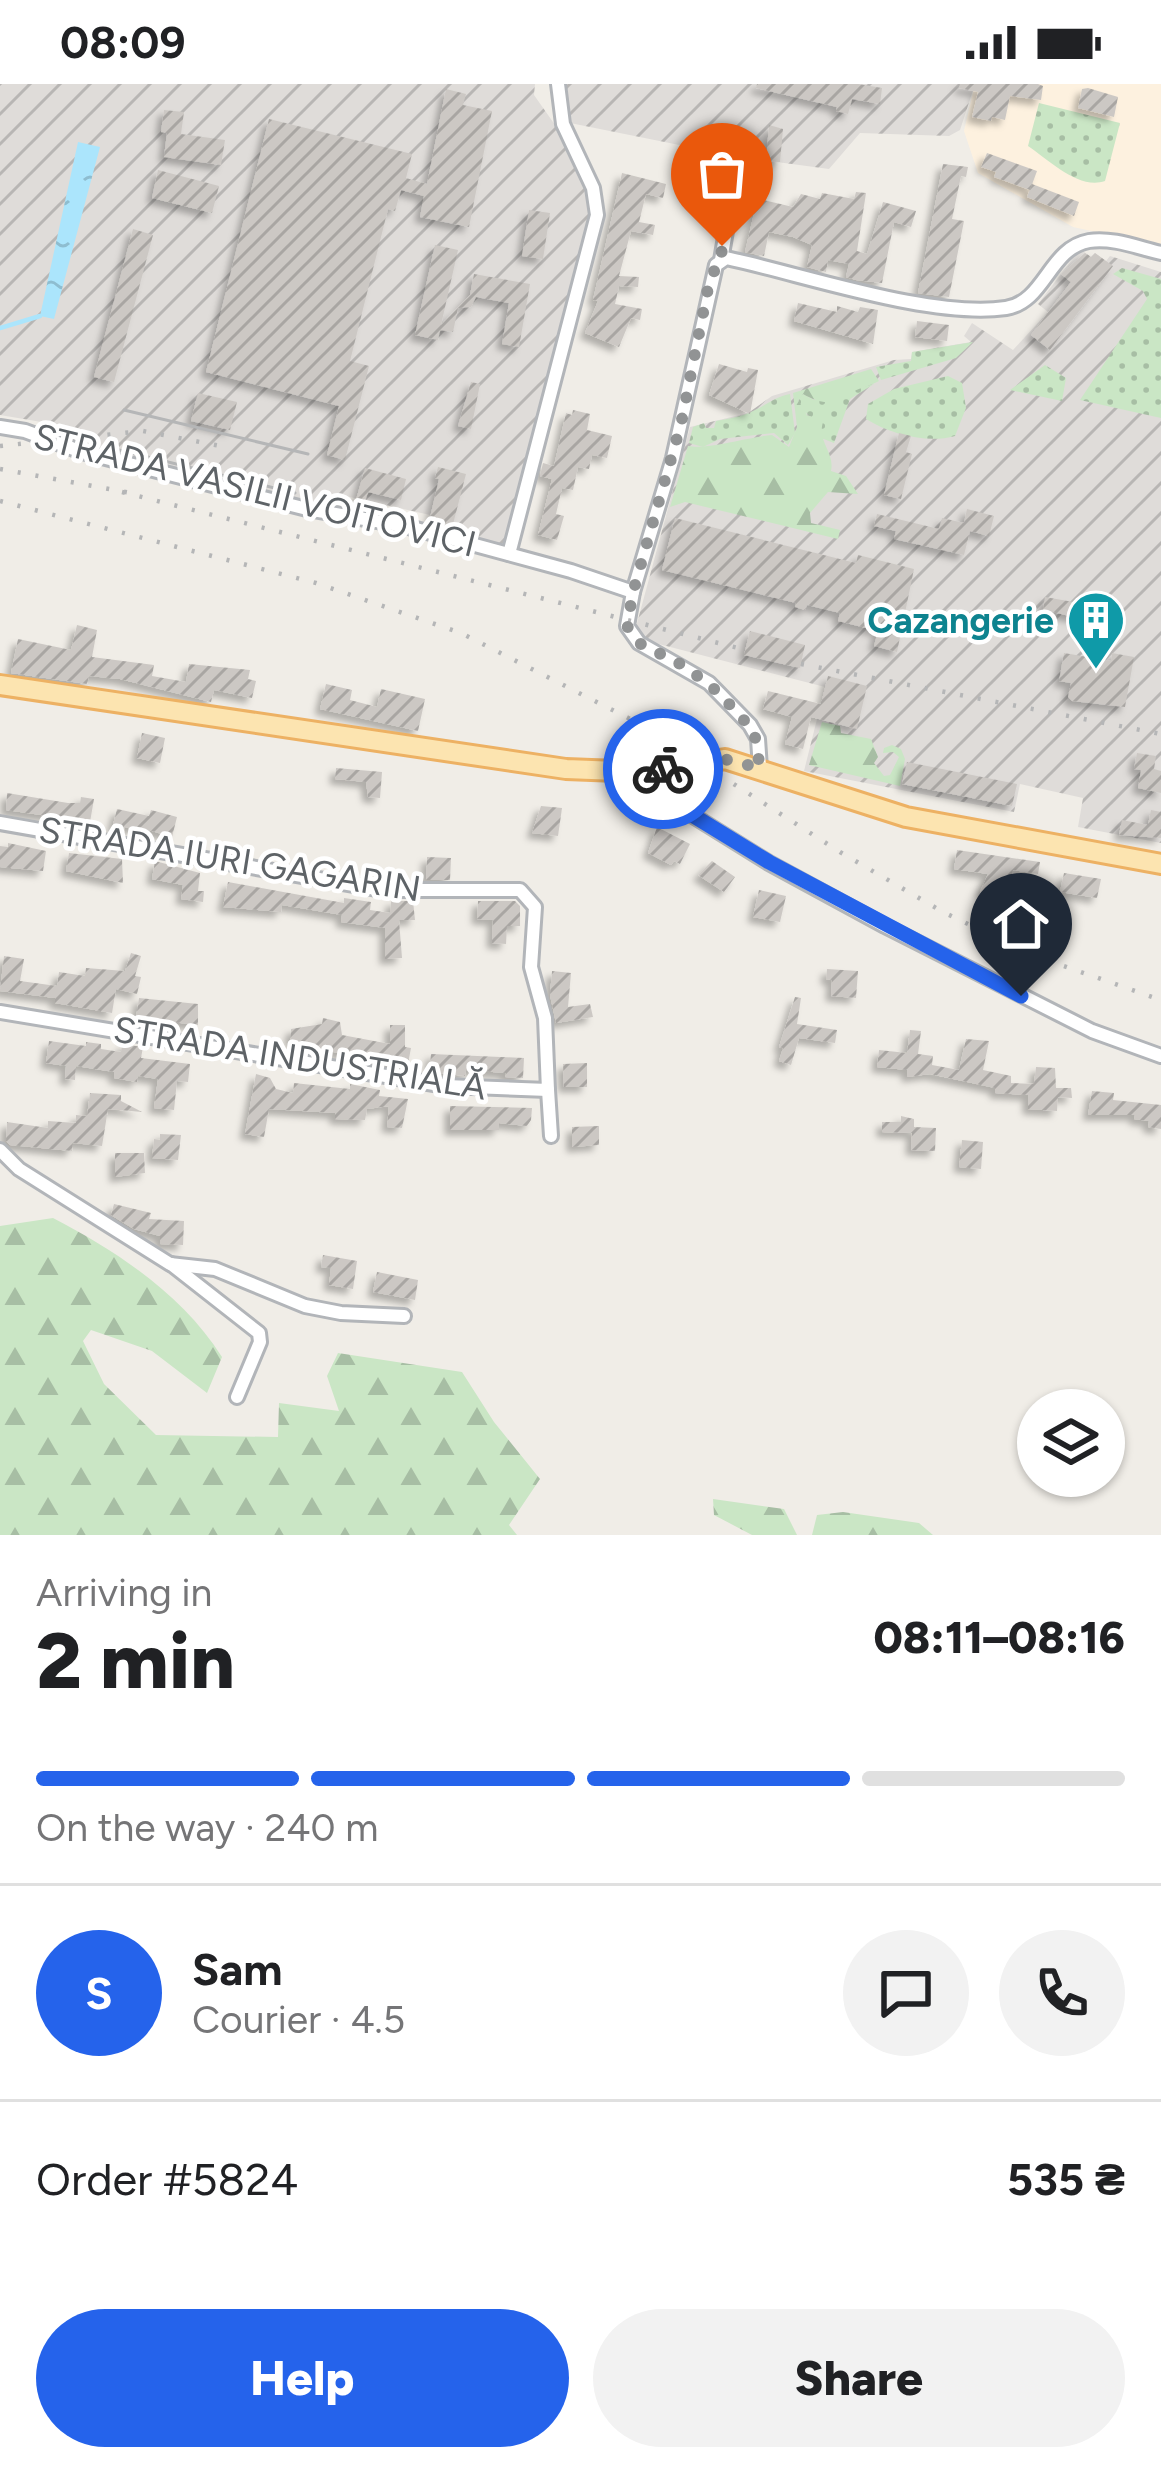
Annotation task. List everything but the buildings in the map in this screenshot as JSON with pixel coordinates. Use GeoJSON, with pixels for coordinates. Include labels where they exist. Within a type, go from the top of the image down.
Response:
{"type":"FeatureCollection","features":[{"type":"Feature","properties":{"kind":"main road"},"geometry":{"type":"LineString","coordinates":[[0,686],[532,764],[644,772],[724,759],[906,817],[1161,864]]}},
{"type":"Feature","properties":{"kind":"street","name":"STRADA VASILII VOITOVICI"},"geometry":{"type":"LineString","coordinates":[[509,554],[597,214],[593,188],[563,124],[558,84]]}},
{"type":"Feature","properties":{"kind":"street"},"geometry":{"type":"LineString","coordinates":[[739,157],[721,260],[710,278],[673,458],[627,620],[631,634],[698,675],[754,731],[760,768]]}},
{"type":"Feature","properties":{"kind":"street"},"geometry":{"type":"LineString","coordinates":[[721,260],[938,305],[1003,308],[1030,296],[1063,254],[1082,242],[1103,240],[1161,253]]}},
{"type":"Feature","properties":{"kind":"street","name":"STRADA VASILII VOITOVICI"},"geometry":{"type":"LineString","coordinates":[[0,428],[25,430],[82,452],[307,509],[404,526],[633,592]]}},
{"type":"Feature","properties":{"kind":"street"},"geometry":{"type":"LineString","coordinates":[[644,772],[646,782],[658,794],[812,886],[1092,1031],[1161,1056]]}},
{"type":"Feature","properties":{"kind":"street","name":"STRADA IURI GAGARIN"},"geometry":{"type":"LineString","coordinates":[[0,823],[316,881],[442,892],[520,890],[530,898],[536,916],[531,968],[545,1018],[548,1090]]}},
{"type":"Feature","properties":{"kind":"street","name":"STRADA INDUSTRIALĂ"},"geometry":{"type":"LineString","coordinates":[[0,1012],[446,1086],[548,1090]]}},
{"type":"Feature","properties":{"kind":"street"},"geometry":{"type":"LineString","coordinates":[[548,1090],[551,1136]]}},
{"type":"Feature","properties":{"kind":"street"},"geometry":{"type":"LineString","coordinates":[[0,1150],[55,1193],[170,1264],[260,1334],[237,1397]]}},
{"type":"Feature","properties":{"kind":"street"},"geometry":{"type":"LineString","coordinates":[[170,1264],[203,1265],[305,1306],[404,1316]]}},
{"type":"Feature","properties":{"kind":"shaded area"},"geometry":{"type":"Polygon","coordinates":[[[0,84],[535,84],[534,95],[567,142],[585,180],[591,216],[506,542],[498,545],[466,536],[463,531],[429,524],[430,515],[341,495],[310,505],[87,447],[77,428],[0,415],[0,84]]]}},
{"type":"Feature","properties":{"kind":"shaded area"},"geometry":{"type":"Polygon","coordinates":[[[563,84],[975,84],[960,130],[949,136],[860,133],[829,169],[739,157],[570,123],[563,84]]]}},
{"type":"Feature","properties":{"kind":"shaded area"},"geometry":{"type":"Polygon","coordinates":[[[975,84],[1161,84],[1161,246],[1073,227],[978,173],[964,131],[975,84]]]}},
{"type":"Feature","properties":{"kind":"shaded area"},"geometry":{"type":"Polygon","coordinates":[[[1080,249],[1091,257],[1095,253],[1106,261],[1110,256],[1161,272],[1161,843],[1078,827],[1083,798],[1020,784],[1014,812],[804,771],[825,687],[647,641],[636,627],[690,427],[748,413],[772,396],[911,359],[912,352],[971,342],[964,336],[972,323],[1013,350],[1048,312],[1038,304],[1080,249]]]}},
{"type":"Feature","properties":{"kind":"green space"},"geometry":{"type":"Polygon","coordinates":[[[1039,103],[1120,123],[1105,181],[1075,178],[1028,146],[1039,103]]]}},
{"type":"Feature","properties":{"kind":"green space"},"geometry":{"type":"Polygon","coordinates":[[[1122,268],[1161,279],[1161,418],[1080,400],[1147,299],[1143,291],[1113,274],[1122,268]]]}},
{"type":"Feature","properties":{"kind":"green space"},"geometry":{"type":"Polygon","coordinates":[[[973,342],[956,358],[881,380],[876,367],[911,361],[912,352],[973,342]]]}},
{"type":"Feature","properties":{"kind":"green space"},"geometry":{"type":"Polygon","coordinates":[[[1045,365],[1066,378],[1062,401],[1010,390],[1045,365]]]}},
{"type":"Feature","properties":{"kind":"green space"},"geometry":{"type":"Polygon","coordinates":[[[871,369],[879,381],[838,400],[822,402],[803,394],[798,400],[807,415],[823,422],[831,471],[846,476],[858,494],[828,492],[810,513],[811,523],[840,530],[838,539],[685,502],[670,507],[688,446],[772,435],[789,447],[797,427],[793,393],[871,369]]]}},
{"type":"Feature","properties":{"kind":"green space"},"geometry":{"type":"Polygon","coordinates":[[[948,376],[962,383],[966,408],[955,436],[909,436],[866,419],[868,404],[894,389],[948,376]]]}},
{"type":"Feature","properties":{"kind":"green space"},"geometry":{"type":"Polygon","coordinates":[[[874,384],[850,399],[834,443],[821,438],[815,420],[798,407],[803,394],[814,400],[874,384]]]}},
{"type":"Feature","properties":{"kind":"green space"},"geometry":{"type":"Polygon","coordinates":[[[790,394],[795,433],[788,445],[774,433],[720,439],[703,447],[689,443],[693,427],[704,423],[714,428],[716,421],[744,415],[790,394]]]}},
{"type":"Feature","properties":{"kind":"green space"},"geometry":{"type":"Polygon","coordinates":[[[822,722],[840,726],[841,733],[871,739],[878,757],[874,763],[884,776],[890,775],[899,757],[883,753],[884,748],[901,749],[905,759],[900,786],[809,765],[822,722]]]}},
{"type":"Feature","properties":{"kind":"green space"},"geometry":{"type":"Polygon","coordinates":[[[53,1218],[101,1245],[168,1294],[222,1357],[207,1393],[152,1351],[91,1330],[83,1341],[104,1384],[156,1435],[278,1437],[279,1403],[339,1411],[327,1376],[338,1353],[462,1372],[540,1479],[509,1525],[517,1535],[0,1535],[0,1226],[53,1218]]]}},
{"type":"Feature","properties":{"kind":"green space"},"geometry":{"type":"Polygon","coordinates":[[[713,1499],[784,1509],[797,1535],[752,1535],[714,1515],[713,1499]]]}},
{"type":"Feature","properties":{"kind":"green space"},"geometry":{"type":"Polygon","coordinates":[[[843,1512],[919,1523],[933,1535],[812,1535],[817,1515],[843,1512]]]}},
{"type":"Feature","properties":{"kind":"water"},"geometry":{"type":"Polygon","coordinates":[[[78,142],[100,147],[54,319],[40,316],[78,142]]]}},
{"type":"Feature","properties":{"kind":"waterway"},"geometry":{"type":"LineString","coordinates":[[0,328],[40,316]]}},
{"type":"Feature","properties":{"kind":"tram line"},"geometry":{"type":"LineString","coordinates":[[124,410],[308,454]]}},
{"type":"Feature","properties":{"kind":"tram line"},"geometry":{"type":"LineString","coordinates":[[115,449],[295,493]]}},
{"type":"Feature","properties":{"kind":"railway"},"geometry":{"type":"LineString","coordinates":[[0,446],[143,431],[231,448]]}},
{"type":"Feature","properties":{"kind":"railway"},"geometry":{"type":"LineString","coordinates":[[0,469],[136,494]]}},
{"type":"Feature","properties":{"kind":"railway"},"geometry":{"type":"LineString","coordinates":[[122,492],[746,650]]}},
{"type":"Feature","properties":{"kind":"railway"},"geometry":{"type":"LineString","coordinates":[[0,501],[316,583],[461,633],[640,724],[943,912],[1035,956],[1161,1000]]}},
{"type":"Feature","properties":{"kind":"railway"},"geometry":{"type":"LineString","coordinates":[[801,664],[1161,734]]}},
{"type":"Feature","properties":{"kind":"way so far"},"geometry":{"type":"LineString","coordinates":[[663,769],[724,759],[760,768],[758,739],[750,725],[710,683],[639,643],[627,626],[673,458],[710,278],[721,260],[722,246]]}},
{"type":"Feature","properties":{"kind":"place","name":"Cazangerie"},"geometry":{"type":"Point","coordinates":[1096,671]}},
{"type":"Feature","properties":{"kind":"route"},"geometry":{"type":"LineString","coordinates":[[663,769],[644,772],[646,782],[688,814],[885,926],[1021,996]]}}]}
